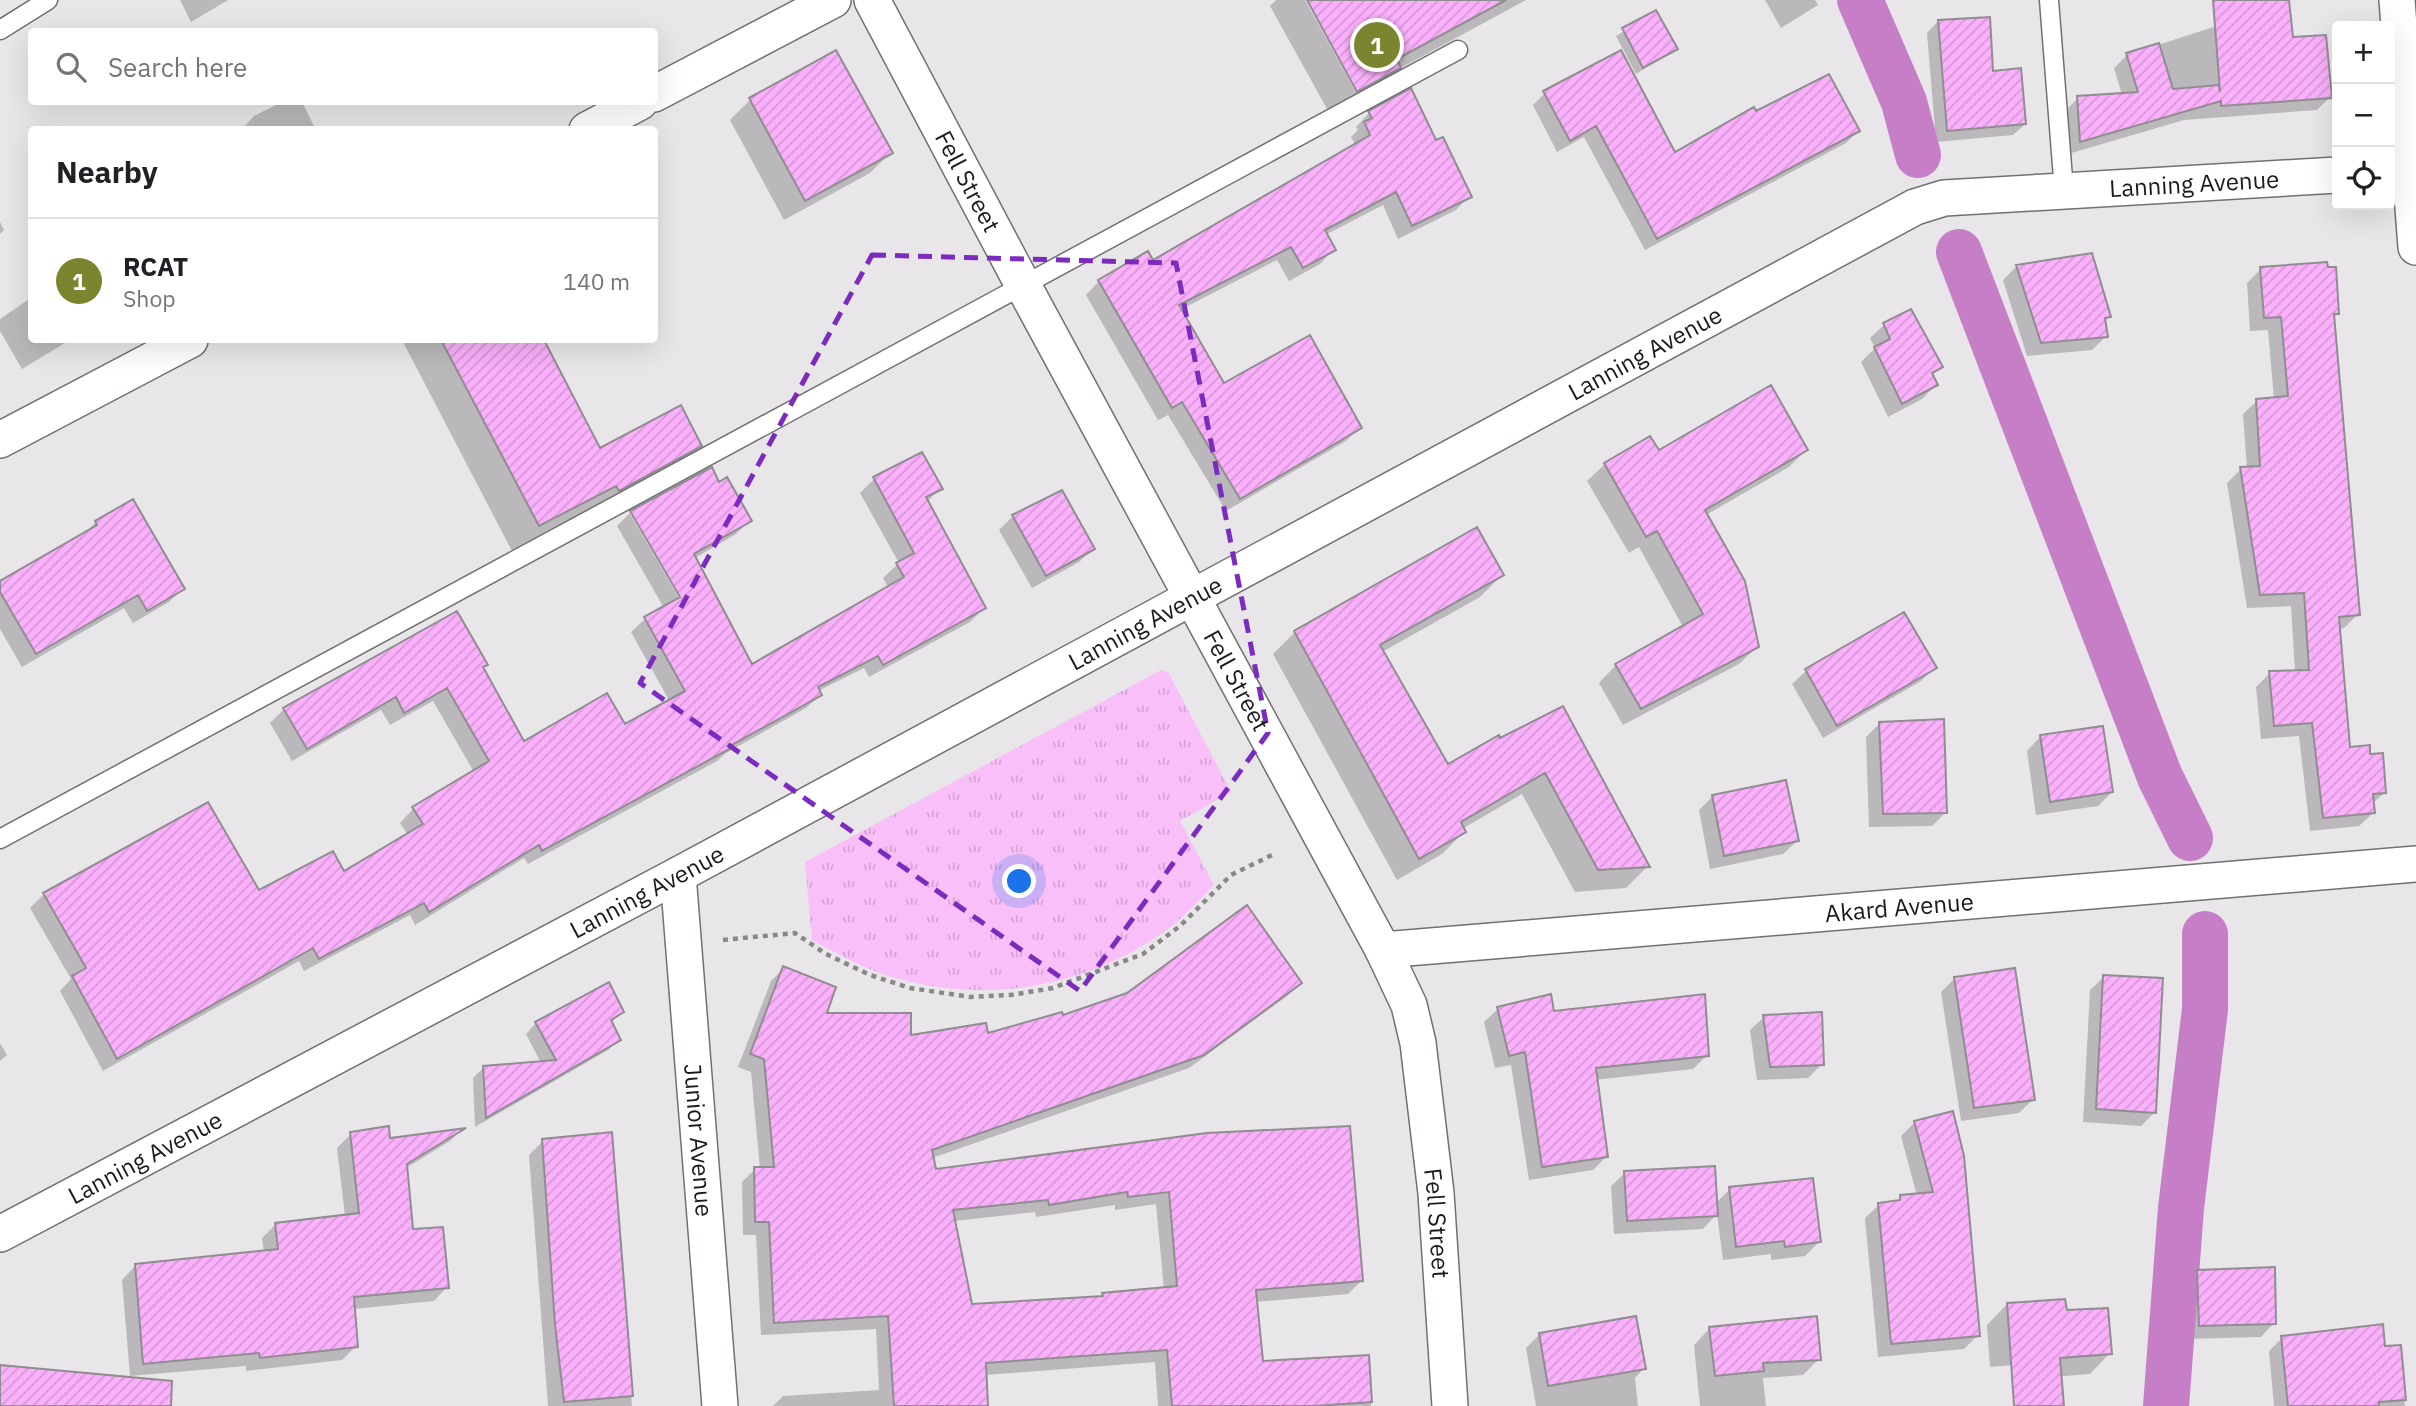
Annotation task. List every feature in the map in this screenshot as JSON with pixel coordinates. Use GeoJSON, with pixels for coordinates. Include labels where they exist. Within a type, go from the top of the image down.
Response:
{"type":"FeatureCollection","features":[{"type":"Feature","properties":{"kind":"street"},"geometry":{"type":"LineString","coordinates":[[658,92],[833,0]]}},
{"type":"Feature","properties":{"kind":"street","name":"Fell Street"},"geometry":{"type":"LineString","coordinates":[[873,0],[1024,287],[1383,950],[1409,1005],[1418,1043],[1436,1193],[1450,1406]]}},
{"type":"Feature","properties":{"kind":"street"},"geometry":{"type":"LineString","coordinates":[[2397,0],[2405,171],[2416,247]]}},
{"type":"Feature","properties":{"kind":"street"},"geometry":{"type":"LineString","coordinates":[[595,126],[634,105]]}},
{"type":"Feature","properties":{"kind":"street","name":"Lanning Avenue"},"geometry":{"type":"LineString","coordinates":[[0,1234],[678,875],[1191,595],[1915,207],[1944,198],[2332,175]]}},
{"type":"Feature","properties":{"kind":"street"},"geometry":{"type":"LineString","coordinates":[[0,440],[184,343]]}},
{"type":"Feature","properties":{"kind":"street","name":"Akard Avenue"},"geometry":{"type":"LineString","coordinates":[[1383,950],[2416,864]]}},
{"type":"Feature","properties":{"kind":"street","name":"Junior Avenue"},"geometry":{"type":"LineString","coordinates":[[678,875],[720,1406]]}},
{"type":"Feature","properties":{"kind":"lane"},"geometry":{"type":"LineString","coordinates":[[0,30],[48,0]]}},
{"type":"Feature","properties":{"kind":"lane"},"geometry":{"type":"LineString","coordinates":[[2049,0],[2063,191]]}},
{"type":"Feature","properties":{"kind":"lane"},"geometry":{"type":"LineString","coordinates":[[0,839],[1458,50]]}},
{"type":"Feature","properties":{"kind":"path"},"geometry":{"type":"LineString","coordinates":[[721,940],[795,933],[826,954],[870,975],[910,988],[970,997],[1011,995],[1053,988],[1143,954],[1180,926],[1231,875],[1272,855]]}},
{"type":"Feature","properties":{"kind":"highlighted area"},"geometry":{"type":"Polygon","coordinates":[[[872,255],[1176,263],[1268,733],[1080,991],[640,683],[872,255]]]}},
{"type":"Feature","properties":{"kind":"green space"},"geometry":{"type":"Polygon","coordinates":[[[1161,670],[1168,672],[1231,792],[1180,821],[1214,885],[1168,929],[1138,949],[1106,964],[1039,985],[1004,989],[969,990],[899,979],[865,967],[812,940],[805,862],[1161,670]]]}},
{"type":"Feature","properties":{"kind":"building"},"geometry":{"type":"Polygon","coordinates":[[[1307,0],[1506,0],[1397,59],[1401,68],[1357,92],[1307,0]]]}},
{"type":"Feature","properties":{"kind":"building"},"geometry":{"type":"Polygon","coordinates":[[[2213,0],[2289,0],[2293,37],[2326,35],[2332,98],[2221,106],[2221,101],[2080,142],[2077,96],[2138,92],[2126,53],[2159,43],[2173,89],[2219,85],[2220,92],[2213,0]]]}},
{"type":"Feature","properties":{"kind":"building"},"geometry":{"type":"Polygon","coordinates":[[[1656,10],[1678,49],[1643,68],[1622,28],[1656,10]]]}},
{"type":"Feature","properties":{"kind":"building"},"geometry":{"type":"Polygon","coordinates":[[[1990,17],[1993,71],[2021,68],[2026,124],[1947,131],[1938,20],[1990,17]]]}},
{"type":"Feature","properties":{"kind":"building"},"geometry":{"type":"Polygon","coordinates":[[[836,50],[893,153],[805,201],[749,98],[836,50]]]}},
{"type":"Feature","properties":{"kind":"building"},"geometry":{"type":"Polygon","coordinates":[[[1621,50],[1675,152],[1754,107],[1756,111],[1829,74],[1860,131],[1657,239],[1596,126],[1570,141],[1543,91],[1621,50]]]}},
{"type":"Feature","properties":{"kind":"building"},"geometry":{"type":"Polygon","coordinates":[[[1411,88],[1436,140],[1443,137],[1472,197],[1412,226],[1396,192],[1325,230],[1336,250],[1303,268],[1291,247],[1179,305],[1224,383],[1310,335],[1362,428],[1240,499],[1182,402],[1172,408],[1098,280],[1148,251],[1153,260],[1370,135],[1364,122],[1372,118],[1368,111],[1411,88]]]}},
{"type":"Feature","properties":{"kind":"building"},"geometry":{"type":"Polygon","coordinates":[[[2092,253],[2111,317],[2105,318],[2108,337],[2041,343],[2016,265],[2092,253]]]}},
{"type":"Feature","properties":{"kind":"building"},"geometry":{"type":"Polygon","coordinates":[[[2327,262],[2328,267],[2336,267],[2339,314],[2334,314],[2360,615],[2339,617],[2350,747],[2370,745],[2370,754],[2383,753],[2386,793],[2373,794],[2375,813],[2323,818],[2312,723],[2274,726],[2269,671],[2309,670],[2304,593],[2260,595],[2240,467],[2260,466],[2256,399],[2288,396],[2281,317],[2264,318],[2260,267],[2327,262]]]}},
{"type":"Feature","properties":{"kind":"building"},"geometry":{"type":"Polygon","coordinates":[[[1911,309],[1943,367],[1932,373],[1938,385],[1902,404],[1874,347],[1890,339],[1883,323],[1911,309]]]}},
{"type":"Feature","properties":{"kind":"building"},"geometry":{"type":"Polygon","coordinates":[[[443,343],[546,343],[600,448],[681,405],[702,446],[619,491],[616,486],[539,526],[443,343]]]}},
{"type":"Feature","properties":{"kind":"building"},"geometry":{"type":"Polygon","coordinates":[[[1771,385],[1808,450],[1705,510],[1745,581],[1759,647],[1641,709],[1615,664],[1703,614],[1657,531],[1646,537],[1604,463],[1650,436],[1659,450],[1771,385]]]}},
{"type":"Feature","properties":{"kind":"building"},"geometry":{"type":"Polygon","coordinates":[[[922,452],[943,489],[926,497],[986,608],[883,665],[878,656],[818,687],[822,695],[732,745],[733,747],[542,851],[539,845],[429,912],[424,903],[319,959],[313,948],[117,1059],[72,976],[86,968],[43,893],[208,802],[259,890],[333,851],[344,871],[423,824],[412,807],[489,761],[447,688],[404,713],[396,697],[307,749],[283,708],[457,611],[488,665],[483,667],[524,741],[607,693],[625,724],[685,691],[644,617],[680,597],[630,511],[712,467],[719,482],[727,477],[752,521],[694,554],[752,664],[904,577],[896,563],[914,553],[873,477],[922,452]]]}},
{"type":"Feature","properties":{"kind":"building"},"geometry":{"type":"Polygon","coordinates":[[[1062,490],[1095,549],[1046,576],[1012,515],[1062,490]]]}},
{"type":"Feature","properties":{"kind":"building"},"geometry":{"type":"Polygon","coordinates":[[[133,499],[185,589],[147,611],[138,595],[36,654],[0,592],[0,581],[97,525],[95,521],[133,499]]]}},
{"type":"Feature","properties":{"kind":"building"},"geometry":{"type":"Polygon","coordinates":[[[1477,527],[1504,575],[1380,645],[1448,764],[1499,735],[1500,738],[1563,706],[1650,867],[1598,870],[1545,773],[1461,822],[1466,832],[1419,859],[1294,631],[1477,527]]]}},
{"type":"Feature","properties":{"kind":"building"},"geometry":{"type":"Polygon","coordinates":[[[1904,612],[1937,668],[1837,726],[1805,669],[1904,612]]]}},
{"type":"Feature","properties":{"kind":"building"},"geometry":{"type":"Polygon","coordinates":[[[1944,719],[1947,813],[1883,814],[1879,722],[1944,719]]]}},
{"type":"Feature","properties":{"kind":"building"},"geometry":{"type":"Polygon","coordinates":[[[2103,726],[2113,792],[2050,802],[2040,735],[2103,726]]]}},
{"type":"Feature","properties":{"kind":"building"},"geometry":{"type":"Polygon","coordinates":[[[1786,780],[1799,841],[1724,856],[1712,795],[1786,780]]]}},
{"type":"Feature","properties":{"kind":"building"},"geometry":{"type":"Polygon","coordinates":[[[1247,905],[1302,983],[1204,1055],[932,1150],[936,1169],[1207,1133],[1350,1126],[1363,1281],[1256,1290],[1263,1361],[1369,1355],[1372,1402],[1315,1406],[1172,1406],[1167,1350],[986,1363],[988,1406],[894,1406],[888,1316],[774,1323],[769,1222],[755,1222],[754,1167],[774,1167],[764,1059],[750,1054],[783,966],[836,987],[827,1013],[911,1013],[911,1035],[986,1023],[988,1033],[1062,1012],[1063,1015],[1127,993],[1247,905]],[[1127,1192],[1049,1205],[1048,1200],[953,1210],[972,1304],[1103,1296],[1102,1293],[1177,1286],[1169,1192],[1128,1197],[1127,1192]]]}},
{"type":"Feature","properties":{"kind":"building"},"geometry":{"type":"Polygon","coordinates":[[[2015,968],[2035,1100],[1974,1108],[1954,977],[2015,968]]]}},
{"type":"Feature","properties":{"kind":"building"},"geometry":{"type":"Polygon","coordinates":[[[2103,975],[2163,978],[2156,1113],[2096,1109],[2103,975]]]}},
{"type":"Feature","properties":{"kind":"building"},"geometry":{"type":"Polygon","coordinates":[[[609,982],[624,1012],[611,1020],[621,1040],[486,1118],[483,1066],[556,1060],[535,1022],[609,982]]]}},
{"type":"Feature","properties":{"kind":"building"},"geometry":{"type":"Polygon","coordinates":[[[1551,994],[1554,1011],[1705,994],[1709,1056],[1596,1068],[1608,1157],[1542,1167],[1525,1052],[1509,1056],[1497,1007],[1551,994]]]}},
{"type":"Feature","properties":{"kind":"building"},"geometry":{"type":"Polygon","coordinates":[[[1822,1012],[1824,1065],[1770,1067],[1763,1015],[1822,1012]]]}},
{"type":"Feature","properties":{"kind":"building"},"geometry":{"type":"Polygon","coordinates":[[[1953,1111],[1964,1156],[1980,1336],[1891,1344],[1878,1203],[1900,1200],[1900,1195],[1933,1192],[1914,1121],[1953,1111]]]}},
{"type":"Feature","properties":{"kind":"building"},"geometry":{"type":"Polygon","coordinates":[[[389,1126],[390,1138],[466,1128],[407,1164],[413,1229],[443,1227],[449,1288],[354,1297],[358,1347],[260,1358],[259,1353],[143,1364],[135,1264],[278,1249],[275,1223],[359,1213],[350,1132],[389,1126]]]}},
{"type":"Feature","properties":{"kind":"building"},"geometry":{"type":"Polygon","coordinates":[[[612,1132],[633,1396],[564,1402],[555,1325],[542,1139],[612,1132]]]}},
{"type":"Feature","properties":{"kind":"building"},"geometry":{"type":"Polygon","coordinates":[[[1715,1166],[1718,1216],[1627,1221],[1624,1171],[1715,1166]]]}},
{"type":"Feature","properties":{"kind":"building"},"geometry":{"type":"Polygon","coordinates":[[[1813,1178],[1821,1242],[1785,1247],[1784,1241],[1736,1247],[1729,1187],[1813,1178]]]}},
{"type":"Feature","properties":{"kind":"building"},"geometry":{"type":"Polygon","coordinates":[[[2275,1267],[2276,1324],[2199,1326],[2197,1270],[2275,1267]]]}},
{"type":"Feature","properties":{"kind":"building"},"geometry":{"type":"Polygon","coordinates":[[[2065,1299],[2067,1310],[2108,1308],[2112,1354],[2060,1358],[2064,1406],[2014,1406],[2007,1303],[2065,1299]]]}},
{"type":"Feature","properties":{"kind":"building"},"geometry":{"type":"Polygon","coordinates":[[[1636,1316],[1646,1369],[1548,1386],[1539,1333],[1636,1316]]]}},
{"type":"Feature","properties":{"kind":"building"},"geometry":{"type":"Polygon","coordinates":[[[1817,1316],[1821,1360],[1763,1363],[1764,1371],[1715,1376],[1709,1327],[1817,1316]]]}},
{"type":"Feature","properties":{"kind":"building"},"geometry":{"type":"Polygon","coordinates":[[[2383,1324],[2385,1346],[2401,1345],[2406,1400],[2379,1402],[2379,1406],[2288,1406],[2281,1336],[2383,1324]]]}},
{"type":"Feature","properties":{"kind":"building"},"geometry":{"type":"Polygon","coordinates":[[[0,1365],[172,1381],[171,1406],[0,1406],[0,1365]]]}},
{"type":"Feature","properties":{"kind":"waterway"},"geometry":{"type":"LineString","coordinates":[[1860,0],[1904,102],[1918,155]]}},
{"type":"Feature","properties":{"kind":"waterway"},"geometry":{"type":"LineString","coordinates":[[1959,252],[2160,777],[2190,838]]}},
{"type":"Feature","properties":{"kind":"waterway"},"geometry":{"type":"LineString","coordinates":[[2166,1406],[2181,1208],[2205,1009],[2205,934]]}},
{"type":"Feature","properties":{"kind":"place","name":"RCAT"},"geometry":{"type":"Point","coordinates":[1377,45]}}]}
